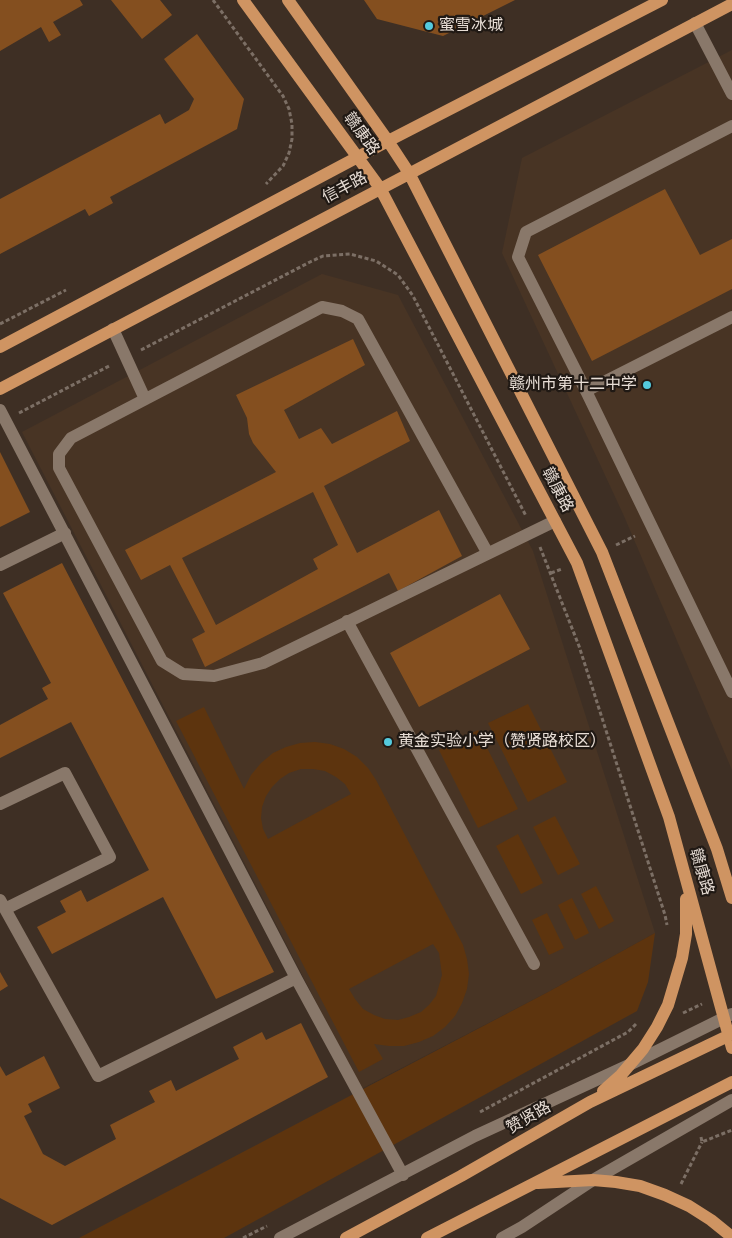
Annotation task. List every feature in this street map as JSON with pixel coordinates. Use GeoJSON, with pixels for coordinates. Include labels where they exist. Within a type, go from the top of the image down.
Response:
{"type":"FeatureCollection","features":[{"type":"Feature","properties":{"kind":"main road","name":"赣康路"},"geometry":{"type":"LineString","coordinates":[[243,0],[380,188],[577,562],[669,817],[728,1016],[731,1039]]}},
{"type":"Feature","properties":{"kind":"main road","name":"赣康路"},"geometry":{"type":"LineString","coordinates":[[288,0],[409,173],[602,552],[717,849],[732,898]]}},
{"type":"Feature","properties":{"kind":"main road","name":"信丰路"},"geometry":{"type":"LineString","coordinates":[[0,347],[388,141],[662,0]]}},
{"type":"Feature","properties":{"kind":"main road","name":"信丰路"},"geometry":{"type":"LineString","coordinates":[[0,389],[732,4]]}},
{"type":"Feature","properties":{"kind":"main road"},"geometry":{"type":"LineString","coordinates":[[717,849],[732,868]]}},
{"type":"Feature","properties":{"kind":"main road"},"geometry":{"type":"LineString","coordinates":[[590,1102],[631,1064],[657,1027],[666,1008],[682,958],[687,910],[681,862]]}},
{"type":"Feature","properties":{"kind":"main road","name":"赞贤路"},"geometry":{"type":"LineString","coordinates":[[346,1238],[461,1176],[590,1102],[731,1039]]}},
{"type":"Feature","properties":{"kind":"main road"},"geometry":{"type":"LineString","coordinates":[[427,1238],[732,1082]]}},
{"type":"Feature","properties":{"kind":"main road"},"geometry":{"type":"LineString","coordinates":[[520,1190],[542,1182],[593,1180],[640,1186],[674,1199],[711,1220],[732,1237]]}},
{"type":"Feature","properties":{"kind":"street"},"geometry":{"type":"LineString","coordinates":[[695,23],[732,94]]}},
{"type":"Feature","properties":{"kind":"street"},"geometry":{"type":"LineString","coordinates":[[732,126],[526,232],[518,257],[586,391],[732,692]]}},
{"type":"Feature","properties":{"kind":"street"},"geometry":{"type":"LineString","coordinates":[[487,552],[358,319],[342,311],[322,307],[71,438],[59,454],[59,468],[162,661],[183,674],[214,676],[263,663],[487,552],[555,521]]}},
{"type":"Feature","properties":{"kind":"street"},"geometry":{"type":"LineString","coordinates":[[586,391],[732,318]]}},
{"type":"Feature","properties":{"kind":"street"},"geometry":{"type":"LineString","coordinates":[[113,329],[145,399]]}},
{"type":"Feature","properties":{"kind":"street"},"geometry":{"type":"LineString","coordinates":[[3,415],[296,978],[403,1174]]}},
{"type":"Feature","properties":{"kind":"street"},"geometry":{"type":"LineString","coordinates":[[0,565],[65,533]]}},
{"type":"Feature","properties":{"kind":"street"},"geometry":{"type":"LineString","coordinates":[[348,621],[534,964]]}},
{"type":"Feature","properties":{"kind":"street"},"geometry":{"type":"LineString","coordinates":[[0,804],[64,773],[110,857],[3,904],[98,1076],[296,978]]}},
{"type":"Feature","properties":{"kind":"street"},"geometry":{"type":"LineString","coordinates":[[280,1238],[475,1136],[631,1064],[728,1016]]}},
{"type":"Feature","properties":{"kind":"street"},"geometry":{"type":"LineString","coordinates":[[502,1238],[593,1180],[732,1100]]}},
{"type":"Feature","properties":{"kind":"path"},"geometry":{"type":"LineString","coordinates":[[213,0],[283,96],[289,109],[292,124],[292,139],[289,153],[279,171],[264,187]]}},
{"type":"Feature","properties":{"kind":"path"},"geometry":{"type":"LineString","coordinates":[[3,415],[126,358],[316,259],[336,254],[350,254],[376,261],[398,275],[413,296],[533,531],[579,646],[662,906],[668,931]]}},
{"type":"Feature","properties":{"kind":"path"},"geometry":{"type":"LineString","coordinates":[[0,324],[70,288]]}},
{"type":"Feature","properties":{"kind":"path"},"geometry":{"type":"LineString","coordinates":[[472,1117],[628,1032],[639,1020]]}},
{"type":"Feature","properties":{"kind":"path"},"geometry":{"type":"LineString","coordinates":[[674,1199],[702,1142]]}},
{"type":"Feature","properties":{"kind":"path"},"geometry":{"type":"LineString","coordinates":[[243,1238],[269,1224]]}},
{"type":"Feature","properties":{"kind":"shaded area","name":"赣州市第十二中学"},"geometry":{"type":"Polygon","coordinates":[[[732,50],[732,770],[624,516],[502,253],[522,158],[732,50]]]}},
{"type":"Feature","properties":{"kind":"shaded area","name":"黄金实验小学（赞贤路校区）"},"geometry":{"type":"Polygon","coordinates":[[[322,274],[398,295],[533,551],[655,933],[550,991],[361,1089],[22,432],[322,274]]]}},
{"type":"Feature","properties":{"kind":"shaded area"},"geometry":{"type":"Polygon","coordinates":[[[528,704],[567,782],[528,802],[488,723],[528,704]]]}},
{"type":"Feature","properties":{"kind":"shaded area"},"geometry":{"type":"Polygon","coordinates":[[[204,707],[244,789],[251,775],[273,753],[300,743],[330,744],[344,749],[357,757],[368,768],[463,945],[469,974],[467,989],[455,1016],[445,1027],[433,1036],[404,1046],[374,1044],[383,1059],[359,1072],[176,721],[204,707]],[[301,769],[289,773],[280,779],[266,796],[261,818],[263,829],[268,839],[351,794],[345,784],[325,771],[301,769]],[[433,944],[349,989],[363,1009],[385,1019],[398,1020],[421,1012],[429,1005],[436,996],[442,975],[439,953],[433,944]]]}},
{"type":"Feature","properties":{"kind":"shaded area"},"geometry":{"type":"Polygon","coordinates":[[[478,730],[518,809],[478,828],[439,750],[478,730]]]}},
{"type":"Feature","properties":{"kind":"shaded area"},"geometry":{"type":"Polygon","coordinates":[[[555,816],[580,864],[558,875],[533,827],[555,816]]]}},
{"type":"Feature","properties":{"kind":"shaded area"},"geometry":{"type":"Polygon","coordinates":[[[518,834],[543,883],[521,894],[496,846],[518,834]]]}},
{"type":"Feature","properties":{"kind":"shaded area"},"geometry":{"type":"Polygon","coordinates":[[[596,886],[614,921],[599,929],[581,894],[596,886]]]}},
{"type":"Feature","properties":{"kind":"shaded area"},"geometry":{"type":"Polygon","coordinates":[[[572,898],[589,933],[575,940],[558,905],[572,898]]]}},
{"type":"Feature","properties":{"kind":"shaded area"},"geometry":{"type":"Polygon","coordinates":[[[547,913],[564,948],[549,955],[532,920],[547,913]]]}},
{"type":"Feature","properties":{"kind":"shaded area"},"geometry":{"type":"Polygon","coordinates":[[[655,933],[648,982],[637,1011],[224,1238],[79,1238],[550,991],[655,933]]]}},
{"type":"Feature","properties":{"kind":"building"},"geometry":{"type":"Polygon","coordinates":[[[0,0],[80,0],[83,5],[53,22],[61,35],[49,42],[41,27],[0,51],[0,0]]]}},
{"type":"Feature","properties":{"kind":"building"},"geometry":{"type":"Polygon","coordinates":[[[111,0],[160,0],[172,15],[142,39],[111,0]]]}},
{"type":"Feature","properties":{"kind":"building"},"geometry":{"type":"Polygon","coordinates":[[[364,0],[515,0],[443,36],[377,19],[364,0]]]}},
{"type":"Feature","properties":{"kind":"building"},"geometry":{"type":"Polygon","coordinates":[[[197,34],[244,99],[237,129],[110,197],[113,203],[89,216],[85,209],[0,254],[0,199],[160,114],[165,124],[189,110],[194,99],[164,59],[197,34]]]}},
{"type":"Feature","properties":{"kind":"building"},"geometry":{"type":"Polygon","coordinates":[[[665,189],[700,255],[732,239],[732,289],[592,361],[538,255],[665,189]]]}},
{"type":"Feature","properties":{"kind":"building"},"geometry":{"type":"Polygon","coordinates":[[[353,339],[365,365],[284,410],[299,439],[321,428],[332,444],[397,411],[410,441],[324,486],[357,553],[439,510],[462,556],[398,591],[389,573],[205,667],[192,639],[205,632],[170,565],[141,580],[125,550],[276,472],[253,443],[249,434],[247,418],[236,395],[353,339]],[[313,492],[182,558],[216,625],[318,569],[313,559],[338,545],[313,492]]]}},
{"type":"Feature","properties":{"kind":"building"},"geometry":{"type":"Polygon","coordinates":[[[0,452],[30,512],[0,527],[0,452]]]}},
{"type":"Feature","properties":{"kind":"building"},"geometry":{"type":"Polygon","coordinates":[[[62,563],[274,972],[216,999],[163,897],[52,954],[37,927],[66,912],[60,901],[81,890],[87,902],[149,870],[71,722],[0,758],[0,725],[48,699],[42,688],[51,683],[3,593],[62,563]]]}},
{"type":"Feature","properties":{"kind":"building"},"geometry":{"type":"Polygon","coordinates":[[[500,594],[530,649],[419,707],[390,653],[500,594]]]}},
{"type":"Feature","properties":{"kind":"building"},"geometry":{"type":"Polygon","coordinates":[[[0,972],[8,986],[0,991],[0,972]]]}},
{"type":"Feature","properties":{"kind":"building"},"geometry":{"type":"Polygon","coordinates":[[[301,1023],[328,1077],[52,1225],[0,1198],[0,1066],[6,1076],[44,1056],[60,1088],[28,1104],[32,1112],[24,1116],[43,1154],[65,1166],[116,1139],[110,1125],[155,1102],[149,1091],[171,1080],[176,1091],[239,1059],[233,1047],[262,1032],[266,1040],[301,1023]]]}},
{"type":"Feature","properties":{"kind":"place","name":"蜜雪冰城"},"geometry":{"type":"Point","coordinates":[429,26]}},
{"type":"Feature","properties":{"kind":"place","name":"赣州市第十二中学"},"geometry":{"type":"Point","coordinates":[647,385]}},
{"type":"Feature","properties":{"kind":"place","name":"黄金实验小学（赞贤路校区）"},"geometry":{"type":"Point","coordinates":[388,742]}}]}
